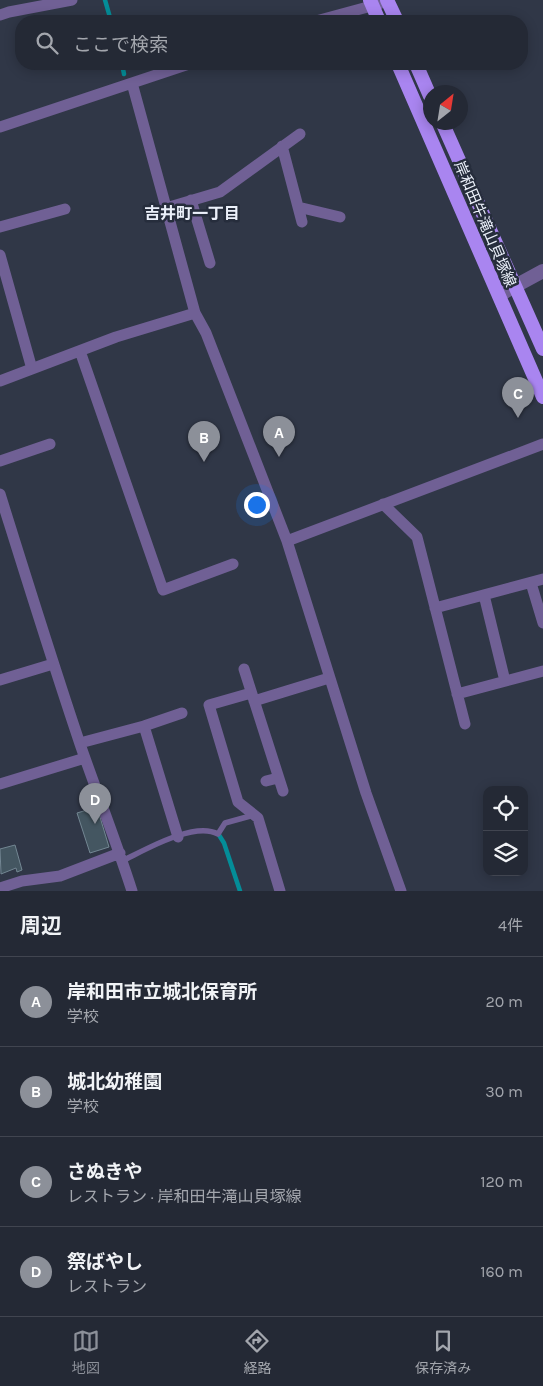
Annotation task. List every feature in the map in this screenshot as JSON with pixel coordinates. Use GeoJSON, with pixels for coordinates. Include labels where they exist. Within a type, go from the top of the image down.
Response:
{"type":"FeatureCollection","features":[{"type":"Feature","properties":{"kind":"main road"},"geometry":{"type":"LineString","coordinates":[[388,0],[394,15]]}},
{"type":"Feature","properties":{"kind":"main road"},"geometry":{"type":"LineString","coordinates":[[368,2],[376,15]]}},
{"type":"Feature","properties":{"kind":"main road","name":"岸和田牛滝山貝塚線"},"geometry":{"type":"LineString","coordinates":[[401,70],[543,396]]}},
{"type":"Feature","properties":{"kind":"main road"},"geometry":{"type":"LineString","coordinates":[[419,70],[425,85]]}},
{"type":"Feature","properties":{"kind":"main road","name":"岸和田牛滝山貝塚線"},"geometry":{"type":"LineString","coordinates":[[446,130],[543,349]]}},
{"type":"Feature","properties":{"kind":"street"},"geometry":{"type":"LineString","coordinates":[[0,16],[9,12],[72,0]]}},
{"type":"Feature","properties":{"kind":"street"},"geometry":{"type":"LineString","coordinates":[[332,15],[368,2],[388,0]]}},
{"type":"Feature","properties":{"kind":"street"},"geometry":{"type":"LineString","coordinates":[[0,127],[171,70]]}},
{"type":"Feature","properties":{"kind":"street"},"geometry":{"type":"LineString","coordinates":[[132,83],[195,313],[206,333],[287,540],[366,793],[401,891]]}},
{"type":"Feature","properties":{"kind":"street"},"geometry":{"type":"LineString","coordinates":[[166,208],[220,192],[300,134]]}},
{"type":"Feature","properties":{"kind":"street"},"geometry":{"type":"LineString","coordinates":[[282,146],[302,222]]}},
{"type":"Feature","properties":{"kind":"street"},"geometry":{"type":"LineString","coordinates":[[192,200],[210,263]]}},
{"type":"Feature","properties":{"kind":"street"},"geometry":{"type":"LineString","coordinates":[[298,207],[340,217]]}},
{"type":"Feature","properties":{"kind":"street"},"geometry":{"type":"LineString","coordinates":[[0,227],[65,209]]}},
{"type":"Feature","properties":{"kind":"street"},"geometry":{"type":"LineString","coordinates":[[0,255],[32,369]]}},
{"type":"Feature","properties":{"kind":"street"},"geometry":{"type":"LineString","coordinates":[[499,295],[543,271]]}},
{"type":"Feature","properties":{"kind":"street"},"geometry":{"type":"LineString","coordinates":[[0,381],[116,337],[195,313]]}},
{"type":"Feature","properties":{"kind":"street"},"geometry":{"type":"LineString","coordinates":[[80,351],[163,590],[232,564]]}},
{"type":"Feature","properties":{"kind":"street"},"geometry":{"type":"LineString","coordinates":[[0,461],[50,444]]}},
{"type":"Feature","properties":{"kind":"street"},"geometry":{"type":"LineString","coordinates":[[287,540],[543,444]]}},
{"type":"Feature","properties":{"kind":"street"},"geometry":{"type":"LineString","coordinates":[[0,494],[80,744],[132,891]]}},
{"type":"Feature","properties":{"kind":"street"},"geometry":{"type":"LineString","coordinates":[[383,504],[417,537],[464,724]]}},
{"type":"Feature","properties":{"kind":"street"},"geometry":{"type":"LineString","coordinates":[[435,608],[543,579]]}},
{"type":"Feature","properties":{"kind":"street"},"geometry":{"type":"LineString","coordinates":[[531,582],[543,623]]}},
{"type":"Feature","properties":{"kind":"street"},"geometry":{"type":"LineString","coordinates":[[484,595],[505,681]]}},
{"type":"Feature","properties":{"kind":"street"},"geometry":{"type":"LineString","coordinates":[[0,680],[54,664]]}},
{"type":"Feature","properties":{"kind":"street"},"geometry":{"type":"LineString","coordinates":[[244,669],[283,791]]}},
{"type":"Feature","properties":{"kind":"street"},"geometry":{"type":"LineString","coordinates":[[457,694],[543,671]]}},
{"type":"Feature","properties":{"kind":"street"},"geometry":{"type":"LineString","coordinates":[[280,891],[258,818],[238,802],[209,705],[253,697],[329,678]]}},
{"type":"Feature","properties":{"kind":"street"},"geometry":{"type":"LineString","coordinates":[[80,744],[182,713]]}},
{"type":"Feature","properties":{"kind":"street"},"geometry":{"type":"LineString","coordinates":[[144,726],[178,837]]}},
{"type":"Feature","properties":{"kind":"street"},"geometry":{"type":"LineString","coordinates":[[0,784],[85,758]]}},
{"type":"Feature","properties":{"kind":"street"},"geometry":{"type":"LineString","coordinates":[[266,781],[278,778]]}},
{"type":"Feature","properties":{"kind":"street"},"geometry":{"type":"LineString","coordinates":[[0,888],[22,881],[60,876],[121,857]]}},
{"type":"Feature","properties":{"kind":"lane"},"geometry":{"type":"LineString","coordinates":[[121,857],[203,830],[210,830],[218,834],[225,823],[254,815]]}},
{"type":"Feature","properties":{"kind":"building"},"geometry":{"type":"Polygon","coordinates":[[[97,807],[109,847],[90,853],[77,813],[97,807]]]}},
{"type":"Feature","properties":{"kind":"building"},"geometry":{"type":"Polygon","coordinates":[[[15,845],[22,870],[17,872],[16,868],[1,874],[0,849],[15,845]]]}},
{"type":"Feature","properties":{"kind":"waterway"},"geometry":{"type":"LineString","coordinates":[[105,0],[109,15]]}},
{"type":"Feature","properties":{"kind":"waterway"},"geometry":{"type":"LineString","coordinates":[[123,70],[124,74]]}},
{"type":"Feature","properties":{"kind":"waterway"},"geometry":{"type":"LineString","coordinates":[[219,835],[224,843],[240,891]]}},
{"type":"Feature","properties":{"kind":"place","name":"さぬきや"},"geometry":{"type":"Point","coordinates":[518,418]}},
{"type":"Feature","properties":{"kind":"place","name":"岸和田市立城北保育所"},"geometry":{"type":"Point","coordinates":[279,457]}},
{"type":"Feature","properties":{"kind":"place","name":"城北幼稚園"},"geometry":{"type":"Point","coordinates":[204,462]}},
{"type":"Feature","properties":{"kind":"place","name":"祭ばやし"},"geometry":{"type":"Point","coordinates":[95,824]}},
{"type":"Feature","properties":{"kind":"district","name":"吉井町一丁目"},"geometry":{"type":"Point","coordinates":[192,213]}}]}
